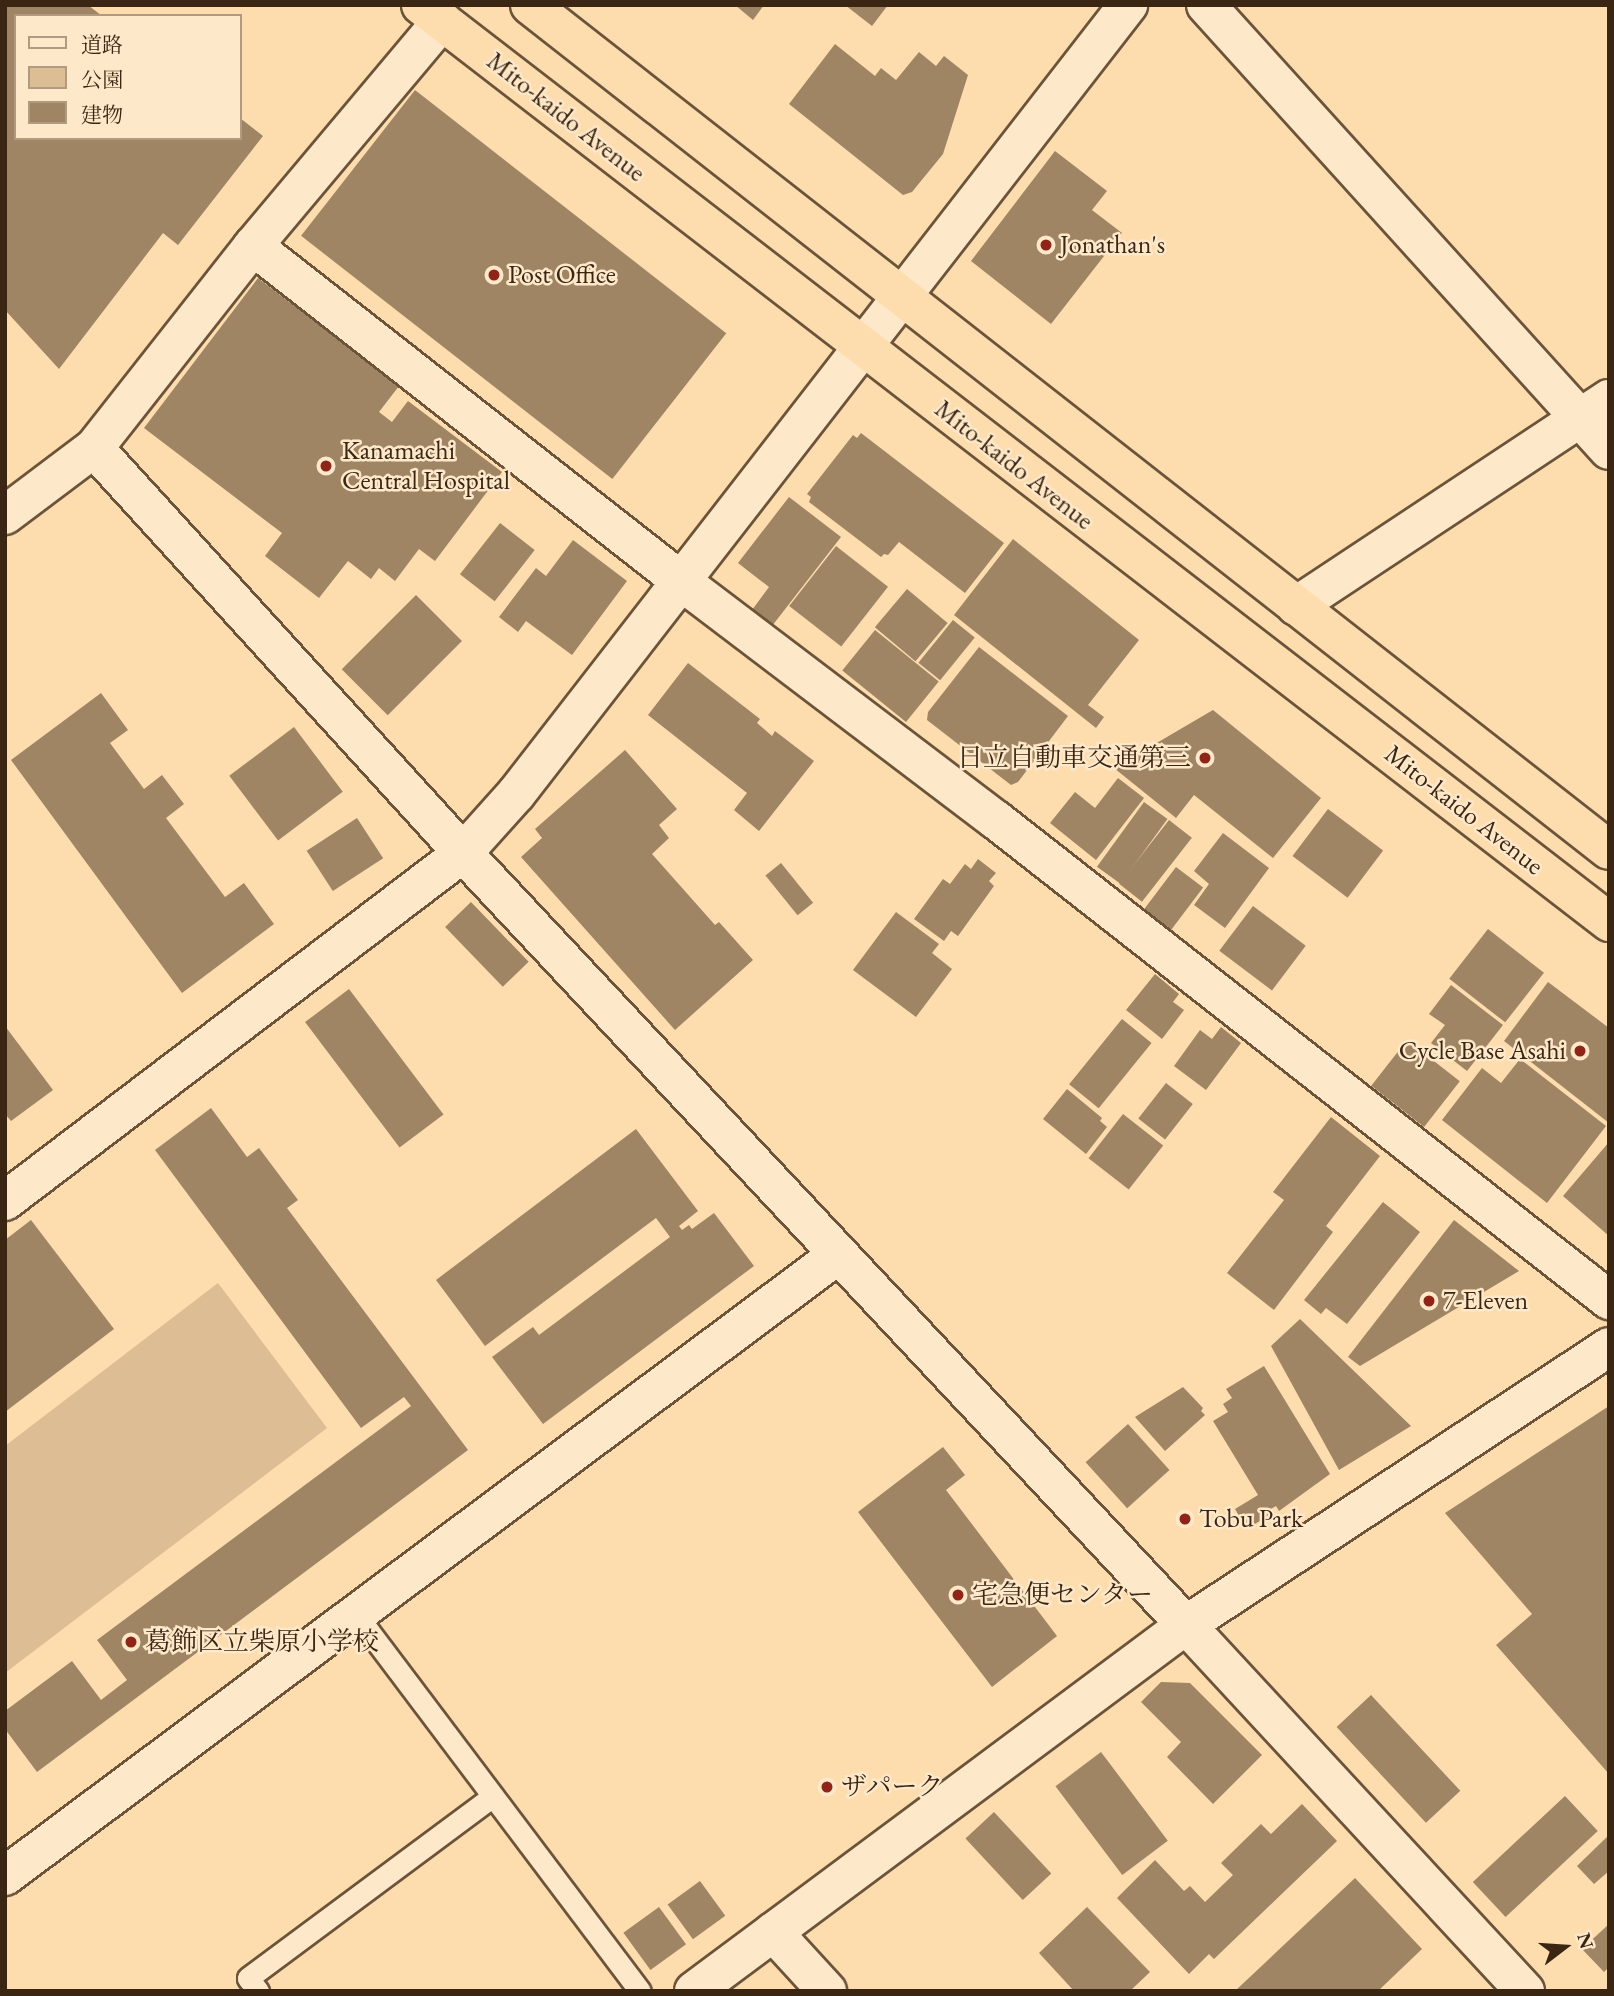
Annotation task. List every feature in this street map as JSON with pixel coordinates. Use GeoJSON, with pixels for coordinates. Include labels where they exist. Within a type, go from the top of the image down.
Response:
{"type":"FeatureCollection","features":[{"type":"Feature","properties":{"kind":"highway"},"geometry":{"type":"LineString","coordinates":[[530,5],[1609,850]]}},
{"type":"Feature","properties":{"kind":"highway","name":"Mito-kaido Avenue"},"geometry":{"type":"LineString","coordinates":[[431,13],[1609,922]]}},
{"type":"Feature","properties":{"kind":"street"},"geometry":{"type":"LineString","coordinates":[[5,1201],[463,853],[516,794],[1128,5]]}},
{"type":"Feature","properties":{"kind":"street"},"geometry":{"type":"LineString","coordinates":[[1206,5],[1595,408],[1609,450]]}},
{"type":"Feature","properties":{"kind":"street"},"geometry":{"type":"LineString","coordinates":[[5,515],[94,448],[431,13]]}},
{"type":"Feature","properties":{"kind":"street"},"geometry":{"type":"LineString","coordinates":[[253,246],[681,581],[996,820],[1609,1300]]}},
{"type":"Feature","properties":{"kind":"street"},"geometry":{"type":"LineString","coordinates":[[1296,606],[1595,408]]}},
{"type":"Feature","properties":{"kind":"street"},"geometry":{"type":"LineString","coordinates":[[94,448],[463,853],[1525,1991]]}},
{"type":"Feature","properties":{"kind":"street"},"geometry":{"type":"LineString","coordinates":[[5,1876],[839,1254]]}},
{"type":"Feature","properties":{"kind":"street"},"geometry":{"type":"LineString","coordinates":[[694,1991],[1186,1625],[1609,1347]]}},
{"type":"Feature","properties":{"kind":"street"},"geometry":{"type":"LineString","coordinates":[[773,1932],[827,1991]]}},
{"type":"Feature","properties":{"kind":"lane"},"geometry":{"type":"LineString","coordinates":[[355,1613],[640,1991]]}},
{"type":"Feature","properties":{"kind":"lane"},"geometry":{"type":"LineString","coordinates":[[258,1991],[248,1978],[493,1796]]}},
{"type":"Feature","properties":{"kind":"green space"},"geometry":{"type":"Polygon","coordinates":[[[218,1283],[327,1428],[5,1673],[5,1446],[218,1283]]]}},
{"type":"Feature","properties":{"kind":"building"},"geometry":{"type":"Polygon","coordinates":[[[5,5],[88,5],[99,14],[14,14],[14,140],[242,140],[242,120],[263,136],[178,245],[163,233],[59,369],[5,310],[5,5]]]}},
{"type":"Feature","properties":{"kind":"building"},"geometry":{"type":"Polygon","coordinates":[[[735,5],[764,5],[753,20],[735,5]]]}},
{"type":"Feature","properties":{"kind":"building"},"geometry":{"type":"Polygon","coordinates":[[[845,5],[888,5],[872,26],[845,5]]]}},
{"type":"Feature","properties":{"kind":"building"},"geometry":{"type":"Polygon","coordinates":[[[835,44],[875,76],[881,68],[896,80],[919,52],[936,66],[944,56],[968,75],[943,154],[912,192],[903,195],[789,104],[835,44]]]}},
{"type":"Feature","properties":{"kind":"building"},"geometry":{"type":"Polygon","coordinates":[[[415,90],[726,333],[612,479],[301,236],[415,90]]]}},
{"type":"Feature","properties":{"kind":"building"},"geometry":{"type":"Polygon","coordinates":[[[1055,151],[1107,191],[1092,210],[1122,233],[1051,324],[971,261],[1055,151]]]}},
{"type":"Feature","properties":{"kind":"building","name":"Kanamachi Central Hospital"},"geometry":{"type":"Polygon","coordinates":[[[258,278],[399,386],[379,412],[392,422],[408,401],[502,472],[435,561],[419,549],[395,581],[379,568],[371,579],[348,561],[319,598],[265,556],[282,533],[144,428],[258,278]]]}},
{"type":"Feature","properties":{"kind":"building"},"geometry":{"type":"Polygon","coordinates":[[[861,433],[1004,543],[965,593],[899,542],[888,555],[881,557],[809,502],[811,497],[807,494],[853,435],[857,438],[861,433]]]}},
{"type":"Feature","properties":{"kind":"building"},"geometry":{"type":"Polygon","coordinates":[[[789,497],[841,537],[772,626],[752,610],[769,587],[738,563],[789,497]]]}},
{"type":"Feature","properties":{"kind":"building"},"geometry":{"type":"Polygon","coordinates":[[[500,523],[535,550],[495,601],[460,574],[500,523]]]}},
{"type":"Feature","properties":{"kind":"building"},"geometry":{"type":"Polygon","coordinates":[[[1013,539],[1139,640],[1088,705],[1104,717],[1096,728],[954,615],[1013,539]]]}},
{"type":"Feature","properties":{"kind":"building"},"geometry":{"type":"Polygon","coordinates":[[[573,540],[627,581],[572,655],[526,621],[518,632],[499,617],[536,568],[546,576],[573,540]]]}},
{"type":"Feature","properties":{"kind":"building"},"geometry":{"type":"Polygon","coordinates":[[[836,546],[888,587],[841,647],[789,606],[836,546]]]}},
{"type":"Feature","properties":{"kind":"building"},"geometry":{"type":"Polygon","coordinates":[[[907,589],[948,623],[915,661],[875,627],[907,589]]]}},
{"type":"Feature","properties":{"kind":"building"},"geometry":{"type":"Polygon","coordinates":[[[416,595],[462,641],[388,715],[342,669],[416,595]]]}},
{"type":"Feature","properties":{"kind":"building"},"geometry":{"type":"Polygon","coordinates":[[[953,620],[975,638],[940,680],[918,663],[953,620]]]}},
{"type":"Feature","properties":{"kind":"building"},"geometry":{"type":"Polygon","coordinates":[[[875,630],[939,682],[906,722],[842,670],[875,630]]]}},
{"type":"Feature","properties":{"kind":"building"},"geometry":{"type":"Polygon","coordinates":[[[979,647],[1068,716],[1018,782],[1011,785],[927,720],[928,712],[979,647]]]}},
{"type":"Feature","properties":{"kind":"building"},"geometry":{"type":"Polygon","coordinates":[[[688,663],[760,719],[757,723],[772,736],[775,731],[814,761],[759,831],[734,810],[747,793],[648,715],[688,663]]]}},
{"type":"Feature","properties":{"kind":"building"},"geometry":{"type":"Polygon","coordinates":[[[101,693],[128,730],[110,743],[144,789],[162,775],[184,804],[166,818],[225,897],[244,883],[274,924],[182,993],[11,760],[101,693]]]}},
{"type":"Feature","properties":{"kind":"building"},"geometry":{"type":"Polygon","coordinates":[[[1213,710],[1321,798],[1273,858],[1194,795],[1176,818],[1114,768],[1213,710]]]}},
{"type":"Feature","properties":{"kind":"building"},"geometry":{"type":"Polygon","coordinates":[[[294,727],[343,792],[278,840],[229,776],[294,727]]]}},
{"type":"Feature","properties":{"kind":"building"},"geometry":{"type":"Polygon","coordinates":[[[625,750],[677,809],[659,825],[669,838],[652,854],[715,925],[719,922],[753,960],[675,1030],[521,857],[542,838],[535,829],[625,750]]]}},
{"type":"Feature","properties":{"kind":"building"},"geometry":{"type":"Polygon","coordinates":[[[1118,778],[1144,798],[1096,860],[1050,823],[1075,792],[1095,808],[1118,778]]]}},
{"type":"Feature","properties":{"kind":"building"},"geometry":{"type":"Polygon","coordinates":[[[1144,802],[1167,819],[1120,884],[1097,867],[1144,802]]]}},
{"type":"Feature","properties":{"kind":"building"},"geometry":{"type":"Polygon","coordinates":[[[1328,809],[1383,851],[1348,898],[1292,856],[1328,809]]]}},
{"type":"Feature","properties":{"kind":"building"},"geometry":{"type":"Polygon","coordinates":[[[357,818],[383,858],[333,891],[307,851],[357,818]]]}},
{"type":"Feature","properties":{"kind":"building"},"geometry":{"type":"Polygon","coordinates":[[[1169,820],[1192,838],[1142,902],[1119,884],[1169,820]]]}},
{"type":"Feature","properties":{"kind":"building"},"geometry":{"type":"Polygon","coordinates":[[[1223,833],[1269,868],[1225,928],[1194,905],[1209,884],[1194,871],[1223,833]]]}},
{"type":"Feature","properties":{"kind":"building"},"geometry":{"type":"Polygon","coordinates":[[[978,859],[996,873],[989,881],[994,886],[958,936],[951,931],[944,941],[914,919],[943,879],[950,884],[965,864],[971,869],[978,859]]]}},
{"type":"Feature","properties":{"kind":"building"},"geometry":{"type":"Polygon","coordinates":[[[781,863],[813,903],[798,915],[765,876],[781,863]]]}},
{"type":"Feature","properties":{"kind":"building"},"geometry":{"type":"Polygon","coordinates":[[[1176,867],[1203,887],[1171,930],[1144,909],[1176,867]]]}},
{"type":"Feature","properties":{"kind":"building"},"geometry":{"type":"Polygon","coordinates":[[[471,902],[529,962],[503,987],[445,927],[471,902]]]}},
{"type":"Feature","properties":{"kind":"building"},"geometry":{"type":"Polygon","coordinates":[[[1253,906],[1306,946],[1272,990],[1219,951],[1253,906]]]}},
{"type":"Feature","properties":{"kind":"building"},"geometry":{"type":"Polygon","coordinates":[[[896,912],[939,944],[932,953],[952,969],[916,1017],[853,970],[896,912]]]}},
{"type":"Feature","properties":{"kind":"building"},"geometry":{"type":"Polygon","coordinates":[[[1488,929],[1544,973],[1505,1022],[1449,979],[1488,929]]]}},
{"type":"Feature","properties":{"kind":"building"},"geometry":{"type":"Polygon","coordinates":[[[1155,974],[1179,994],[1173,1002],[1184,1010],[1162,1039],[1126,1010],[1155,974]]]}},
{"type":"Feature","properties":{"kind":"building"},"geometry":{"type":"Polygon","coordinates":[[[1548,982],[1609,1028],[1609,1123],[1504,1041],[1548,982]]]}},
{"type":"Feature","properties":{"kind":"building"},"geometry":{"type":"Polygon","coordinates":[[[1451,985],[1503,1025],[1467,1071],[1431,1043],[1445,1025],[1429,1014],[1451,985]]]}},
{"type":"Feature","properties":{"kind":"building"},"geometry":{"type":"Polygon","coordinates":[[[349,989],[443,1114],[400,1147],[305,1022],[349,989]]]}},
{"type":"Feature","properties":{"kind":"building"},"geometry":{"type":"Polygon","coordinates":[[[1122,1019],[1152,1043],[1099,1108],[1069,1084],[1122,1019]]]}},
{"type":"Feature","properties":{"kind":"building"},"geometry":{"type":"Polygon","coordinates":[[[5,1026],[53,1090],[11,1121],[5,1114],[5,1026]]]}},
{"type":"Feature","properties":{"kind":"building"},"geometry":{"type":"Polygon","coordinates":[[[1221,1027],[1241,1043],[1206,1090],[1174,1066],[1200,1030],[1212,1039],[1221,1027]]]}},
{"type":"Feature","properties":{"kind":"building"},"geometry":{"type":"Polygon","coordinates":[[[1407,1040],[1460,1081],[1424,1127],[1371,1086],[1407,1040]]]}},
{"type":"Feature","properties":{"kind":"building"},"geometry":{"type":"Polygon","coordinates":[[[1520,1059],[1606,1126],[1547,1203],[1442,1120],[1482,1068],[1501,1083],[1520,1059]]]}},
{"type":"Feature","properties":{"kind":"building"},"geometry":{"type":"Polygon","coordinates":[[[1166,1083],[1193,1104],[1165,1139],[1138,1118],[1166,1083]]]}},
{"type":"Feature","properties":{"kind":"building"},"geometry":{"type":"Polygon","coordinates":[[[1067,1089],[1102,1118],[1100,1121],[1107,1127],[1086,1154],[1043,1119],[1067,1089]]]}},
{"type":"Feature","properties":{"kind":"building"},"geometry":{"type":"Polygon","coordinates":[[[211,1108],[247,1157],[259,1148],[298,1200],[287,1208],[468,1450],[37,1772],[5,1729],[5,1711],[72,1661],[101,1700],[127,1680],[97,1640],[411,1406],[404,1397],[361,1428],[155,1150],[211,1108]]]}},
{"type":"Feature","properties":{"kind":"building"},"geometry":{"type":"Polygon","coordinates":[[[1123,1114],[1163,1145],[1129,1190],[1089,1158],[1123,1114]]]}},
{"type":"Feature","properties":{"kind":"building"},"geometry":{"type":"Polygon","coordinates":[[[1331,1117],[1380,1156],[1326,1226],[1333,1232],[1274,1310],[1227,1273],[1284,1200],[1273,1192],[1331,1117]]]}},
{"type":"Feature","properties":{"kind":"building"},"geometry":{"type":"Polygon","coordinates":[[[636,1129],[698,1211],[679,1226],[682,1230],[689,1225],[692,1229],[714,1213],[754,1266],[543,1424],[492,1357],[533,1327],[539,1335],[670,1237],[656,1218],[485,1346],[436,1280],[636,1129]]]}},
{"type":"Feature","properties":{"kind":"building"},"geometry":{"type":"Polygon","coordinates":[[[1609,1142],[1609,1236],[1563,1196],[1609,1142]]]}},
{"type":"Feature","properties":{"kind":"building"},"geometry":{"type":"Polygon","coordinates":[[[1383,1202],[1420,1232],[1347,1324],[1326,1308],[1321,1314],[1304,1300],[1383,1202]]]}},
{"type":"Feature","properties":{"kind":"building"},"geometry":{"type":"Polygon","coordinates":[[[31,1220],[114,1329],[5,1412],[5,1240],[31,1220]]]}},
{"type":"Feature","properties":{"kind":"building"},"geometry":{"type":"Polygon","coordinates":[[[1454,1220],[1519,1271],[1360,1366],[1348,1357],[1454,1220]]]}},
{"type":"Feature","properties":{"kind":"building"},"geometry":{"type":"Polygon","coordinates":[[[1300,1319],[1411,1426],[1339,1470],[1271,1346],[1300,1319]]]}},
{"type":"Feature","properties":{"kind":"building"},"geometry":{"type":"Polygon","coordinates":[[[1264,1366],[1330,1474],[1279,1511],[1276,1506],[1269,1510],[1271,1514],[1247,1529],[1235,1509],[1258,1495],[1213,1421],[1228,1412],[1223,1404],[1232,1398],[1226,1389],[1264,1366]]]}},
{"type":"Feature","properties":{"kind":"building"},"geometry":{"type":"Polygon","coordinates":[[[1183,1387],[1203,1408],[1201,1411],[1205,1415],[1165,1451],[1135,1417],[1183,1387]]]}},
{"type":"Feature","properties":{"kind":"building"},"geometry":{"type":"Polygon","coordinates":[[[1609,1406],[1609,1774],[1496,1645],[1532,1614],[1445,1513],[1609,1406]]]}},
{"type":"Feature","properties":{"kind":"building"},"geometry":{"type":"Polygon","coordinates":[[[1128,1424],[1169,1470],[1127,1508],[1086,1462],[1128,1424]]]}},
{"type":"Feature","properties":{"kind":"building"},"geometry":{"type":"Polygon","coordinates":[[[943,1447],[965,1475],[946,1490],[1057,1636],[992,1687],[858,1512],[943,1447]]]}},
{"type":"Feature","properties":{"kind":"building"},"geometry":{"type":"Polygon","coordinates":[[[1161,1682],[1190,1683],[1262,1755],[1213,1804],[1167,1757],[1181,1742],[1141,1702],[1161,1682]]]}},
{"type":"Feature","properties":{"kind":"building"},"geometry":{"type":"Polygon","coordinates":[[[1371,1695],[1460,1791],[1426,1823],[1337,1727],[1371,1695]]]}},
{"type":"Feature","properties":{"kind":"building"},"geometry":{"type":"Polygon","coordinates":[[[1101,1752],[1168,1841],[1122,1875],[1055,1786],[1101,1752]]]}},
{"type":"Feature","properties":{"kind":"building"},"geometry":{"type":"Polygon","coordinates":[[[1565,1796],[1598,1831],[1506,1917],[1473,1882],[1565,1796]]]}},
{"type":"Feature","properties":{"kind":"building"},"geometry":{"type":"Polygon","coordinates":[[[1302,1804],[1337,1841],[1214,1959],[1209,1954],[1189,1974],[1117,1898],[1155,1860],[1184,1891],[1190,1886],[1205,1902],[1233,1875],[1221,1863],[1261,1824],[1271,1834],[1302,1804]]]}},
{"type":"Feature","properties":{"kind":"building"},"geometry":{"type":"Polygon","coordinates":[[[994,1812],[1051,1873],[1023,1900],[965,1839],[994,1812]]]}},
{"type":"Feature","properties":{"kind":"building"},"geometry":{"type":"Polygon","coordinates":[[[1609,1835],[1609,1871],[1594,1884],[1577,1866],[1609,1835]]]}},
{"type":"Feature","properties":{"kind":"building"},"geometry":{"type":"Polygon","coordinates":[[[1355,1878],[1422,1949],[1378,1991],[1235,1991],[1355,1878]]]}},
{"type":"Feature","properties":{"kind":"building"},"geometry":{"type":"Polygon","coordinates":[[[700,1881],[725,1916],[693,1939],[668,1905],[700,1881]]]}},
{"type":"Feature","properties":{"kind":"building"},"geometry":{"type":"Polygon","coordinates":[[[659,1907],[686,1944],[650,1970],[623,1933],[659,1907]]]}},
{"type":"Feature","properties":{"kind":"building"},"geometry":{"type":"Polygon","coordinates":[[[1087,1907],[1150,1972],[1130,1991],[1074,1991],[1039,1953],[1087,1907]]]}},
{"type":"Feature","properties":{"kind":"building"},"geometry":{"type":"Polygon","coordinates":[[[1609,1924],[1609,1967],[1604,1972],[1582,1949],[1609,1924]]]}},
{"type":"Feature","properties":{"kind":"place","name":"Jonathan's"},"geometry":{"type":"Point","coordinates":[1046,245]}},
{"type":"Feature","properties":{"kind":"place","name":"Post Office"},"geometry":{"type":"Point","coordinates":[494,275]}},
{"type":"Feature","properties":{"kind":"place","name":"Kanamachi Central Hospital"},"geometry":{"type":"Point","coordinates":[326,466]}},
{"type":"Feature","properties":{"kind":"place","name":"日立自動車交通第三"},"geometry":{"type":"Point","coordinates":[1205,758]}},
{"type":"Feature","properties":{"kind":"place","name":"Cycle Base Asahi"},"geometry":{"type":"Point","coordinates":[1580,1051]}},
{"type":"Feature","properties":{"kind":"place","name":"7-Eleven"},"geometry":{"type":"Point","coordinates":[1429,1301]}},
{"type":"Feature","properties":{"kind":"place","name":"Tobu Park"},"geometry":{"type":"Point","coordinates":[1185,1519]}},
{"type":"Feature","properties":{"kind":"place","name":"宅急便センター"},"geometry":{"type":"Point","coordinates":[958,1595]}},
{"type":"Feature","properties":{"kind":"place","name":"葛飾区立柴原小学校"},"geometry":{"type":"Point","coordinates":[131,1642]}},
{"type":"Feature","properties":{"kind":"place","name":"ザパーク"},"geometry":{"type":"Point","coordinates":[827,1787]}}]}
